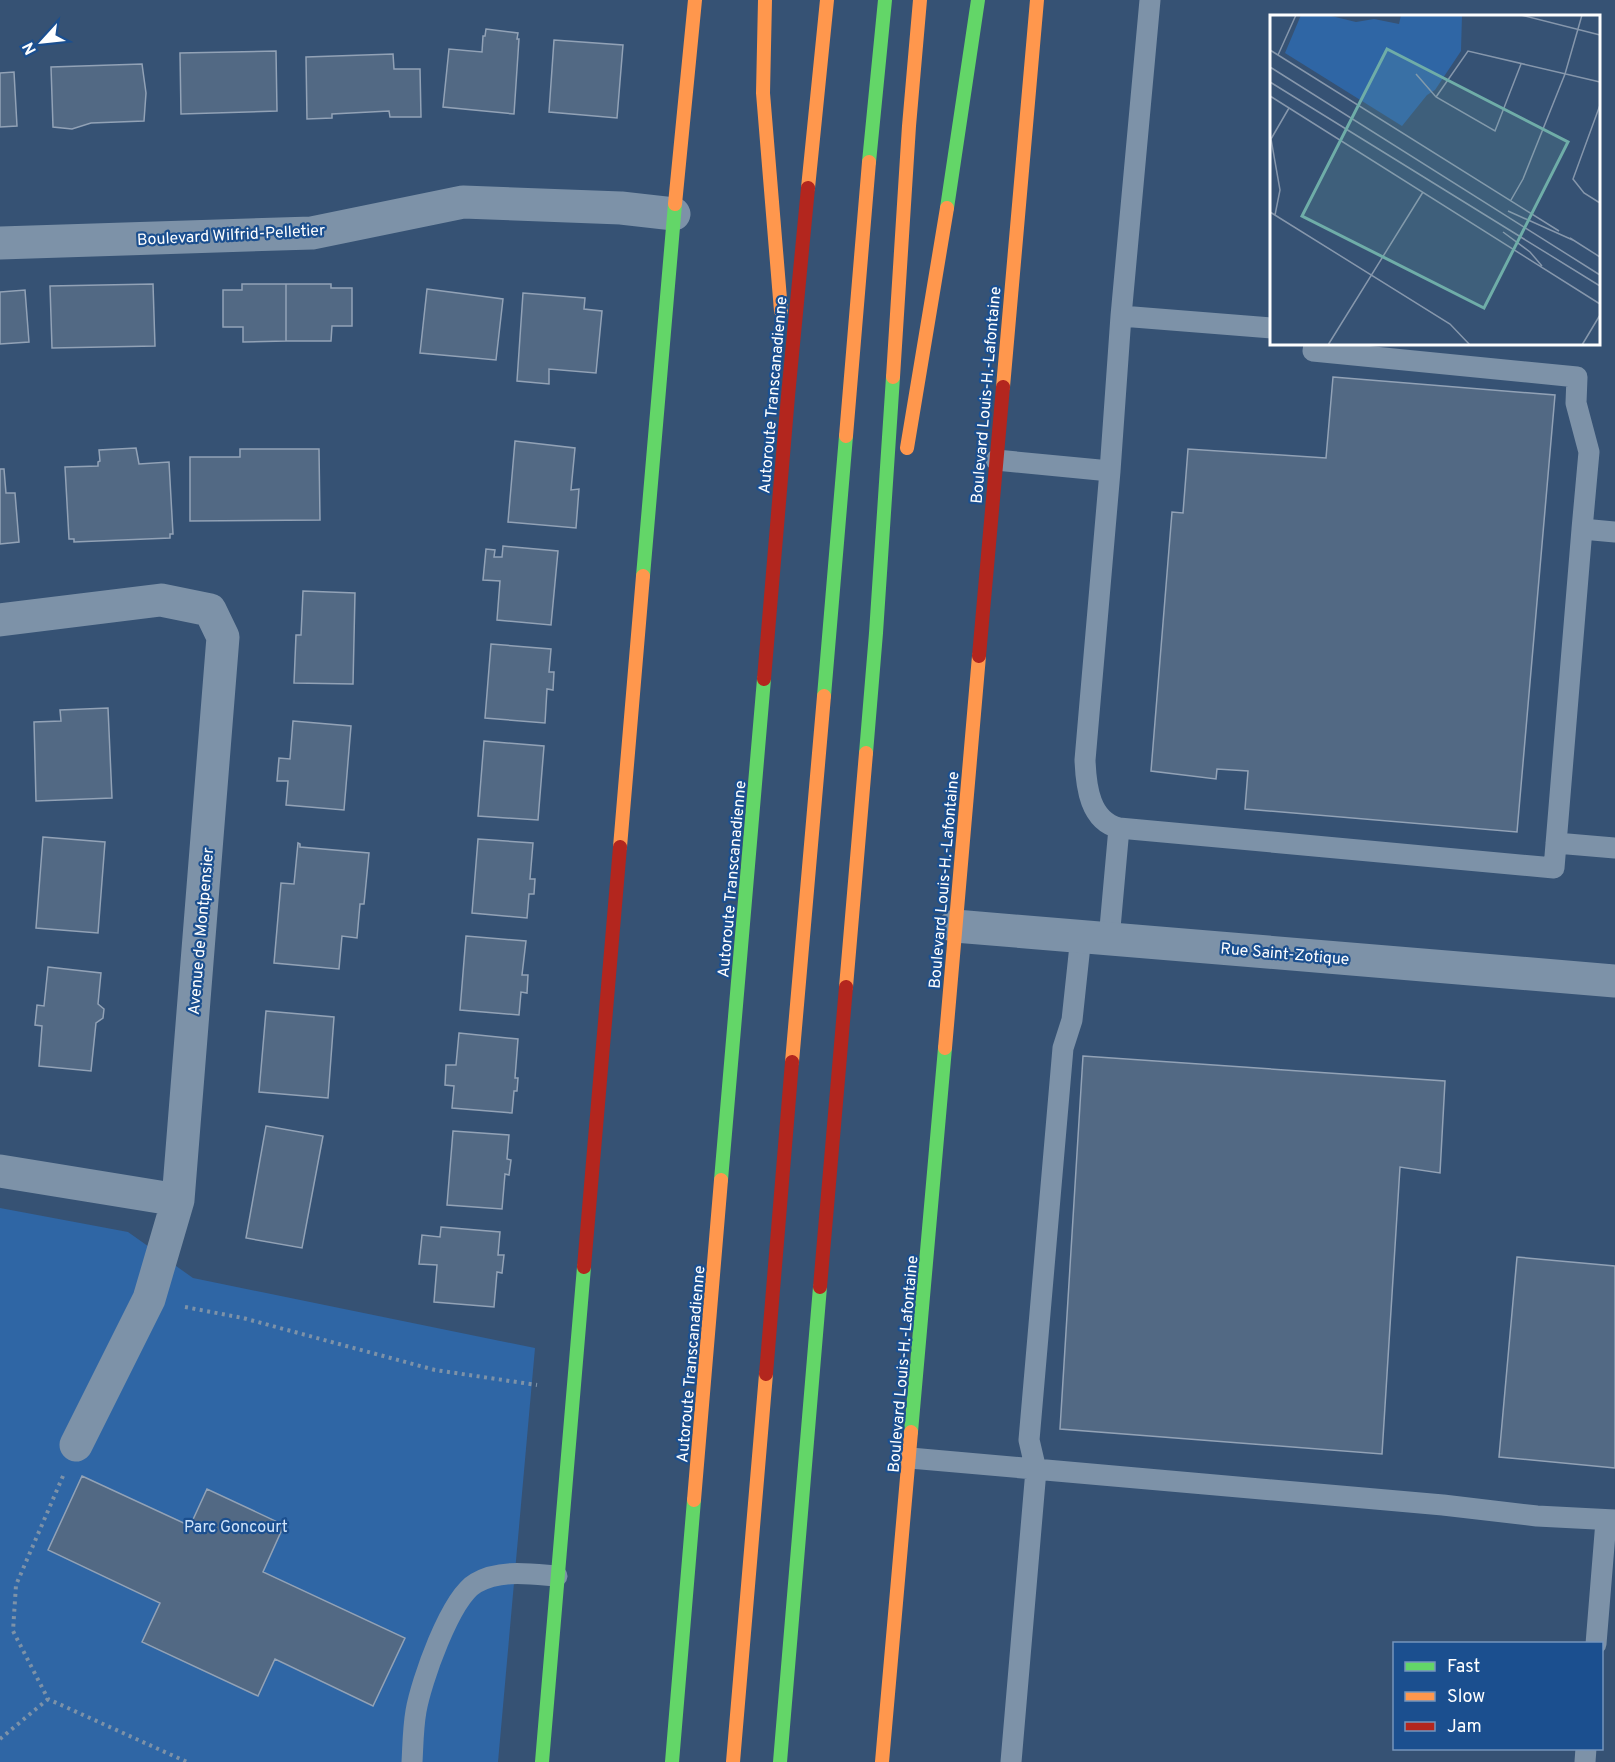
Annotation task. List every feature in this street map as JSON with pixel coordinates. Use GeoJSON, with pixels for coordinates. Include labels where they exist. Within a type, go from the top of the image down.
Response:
{"type":"FeatureCollection","features":[{"type":"Feature","properties":{"kind":"main road"},"geometry":{"type":"LineString","coordinates":[[542,1762],[627,790],[674,214],[695,0]]}},
{"type":"Feature","properties":{"kind":"main road"},"geometry":{"type":"LineString","coordinates":[[765,0],[763,93],[788,396]]}},
{"type":"Feature","properties":{"kind":"main road","name":"Autoroute Transcanadienne"},"geometry":{"type":"LineString","coordinates":[[672,1762],[716,1266],[788,396],[826,0]]}},
{"type":"Feature","properties":{"kind":"main road"},"geometry":{"type":"LineString","coordinates":[[733,1762],[864,219],[885,0]]}},
{"type":"Feature","properties":{"kind":"main road"},"geometry":{"type":"LineString","coordinates":[[780,1762],[876,633],[909,126],[920,0]]}},
{"type":"Feature","properties":{"kind":"main road"},"geometry":{"type":"LineString","coordinates":[[905,458],[959,132],[978,0]]}},
{"type":"Feature","properties":{"kind":"main road","name":"Boulevard Louis-H.-Lafontaine"},"geometry":{"type":"LineString","coordinates":[[882,1762],[1037,0]]}},
{"type":"Feature","properties":{"kind":"main road"},"geometry":{"type":"LineString","coordinates":[[876,633],[899,493]]}},
{"type":"Feature","properties":{"kind":"street","name":"Boulevard Wilfrid-Pelletier"},"geometry":{"type":"LineString","coordinates":[[0,243],[312,232],[463,202],[621,208],[674,214]]}},
{"type":"Feature","properties":{"kind":"street","name":"Avenue de Montpensier"},"geometry":{"type":"LineString","coordinates":[[0,620],[161,600],[210,610],[224,637],[178,1200],[149,1299],[76,1445]]}},
{"type":"Feature","properties":{"kind":"street","name":"Rue Saint-Zotique"},"geometry":{"type":"LineString","coordinates":[[955,926],[1615,981]]}},
{"type":"Feature","properties":{"kind":"street"},"geometry":{"type":"LineString","coordinates":[[0,1171],[178,1200]]}},
{"type":"Feature","properties":{"kind":"lane"},"geometry":{"type":"LineString","coordinates":[[1150,0],[1121,316],[1085,760],[1090,799],[1104,821],[1110,826],[1119,828],[1554,868],[1589,452],[1576,403],[1577,377],[1313,351],[1314,345]]}},
{"type":"Feature","properties":{"kind":"lane"},"geometry":{"type":"LineString","coordinates":[[1121,316],[1270,327]]}},
{"type":"Feature","properties":{"kind":"lane"},"geometry":{"type":"LineString","coordinates":[[996,460],[1110,471]]}},
{"type":"Feature","properties":{"kind":"lane"},"geometry":{"type":"LineString","coordinates":[[1582,529],[1615,532]]}},
{"type":"Feature","properties":{"kind":"lane"},"geometry":{"type":"LineString","coordinates":[[1011,1762],[1036,1470],[1029,1440],[1063,1048],[1095,937],[1119,828]]}},
{"type":"Feature","properties":{"kind":"lane"},"geometry":{"type":"LineString","coordinates":[[1556,843],[1615,848]]}},
{"type":"Feature","properties":{"kind":"lane"},"geometry":{"type":"LineString","coordinates":[[910,1458],[1611,1521],[1596,1642]]}},
{"type":"Feature","properties":{"kind":"lane"},"geometry":{"type":"LineString","coordinates":[[412,1762],[416,1710],[448,1620],[463,1595],[475,1584],[493,1577],[518,1574],[557,1576]]}},
{"type":"Feature","properties":{"kind":"path"},"geometry":{"type":"LineString","coordinates":[[149,1299],[243,1318],[435,1370],[542,1386]]}},
{"type":"Feature","properties":{"kind":"path"},"geometry":{"type":"LineString","coordinates":[[76,1445],[16,1586],[13,1631],[48,1699],[187,1762]]}},
{"type":"Feature","properties":{"kind":"path"},"geometry":{"type":"LineString","coordinates":[[0,1739],[48,1699]]}},
{"type":"Feature","properties":{"kind":"green space","name":"Parc Goncourt"},"geometry":{"type":"Polygon","coordinates":[[[0,1208],[128,1232],[193,1278],[535,1348],[498,1762],[0,1762],[0,1208]]]}},
{"type":"Feature","properties":{"kind":"building"},"geometry":{"type":"Polygon","coordinates":[[[486,29],[518,33],[514,114],[443,107],[449,49],[482,52],[486,29]]]}},
{"type":"Feature","properties":{"kind":"building"},"geometry":{"type":"Polygon","coordinates":[[[554,40],[623,45],[617,118],[549,112],[554,40]]]}},
{"type":"Feature","properties":{"kind":"building"},"geometry":{"type":"Polygon","coordinates":[[[276,51],[277,111],[181,114],[180,53],[276,51]]]}},
{"type":"Feature","properties":{"kind":"building"},"geometry":{"type":"Polygon","coordinates":[[[393,54],[394,69],[420,69],[421,117],[390,117],[389,111],[332,114],[332,118],[307,119],[306,57],[393,54]]]}},
{"type":"Feature","properties":{"kind":"building"},"geometry":{"type":"Polygon","coordinates":[[[142,64],[146,93],[144,121],[91,123],[72,129],[53,127],[51,67],[142,64]]]}},
{"type":"Feature","properties":{"kind":"building"},"geometry":{"type":"Polygon","coordinates":[[[14,72],[17,126],[0,127],[0,73],[14,72]]]}},
{"type":"Feature","properties":{"kind":"building"},"geometry":{"type":"Polygon","coordinates":[[[153,284],[155,346],[52,348],[50,286],[153,284]]]}},
{"type":"Feature","properties":{"kind":"building"},"geometry":{"type":"Polygon","coordinates":[[[242,284],[286,284],[286,341],[243,342],[243,327],[223,327],[223,290],[242,290],[242,284]]]}},
{"type":"Feature","properties":{"kind":"building"},"geometry":{"type":"Polygon","coordinates":[[[286,284],[331,284],[331,288],[352,288],[352,326],[332,326],[331,341],[286,341],[286,284]]]}},
{"type":"Feature","properties":{"kind":"building"},"geometry":{"type":"Polygon","coordinates":[[[427,289],[503,299],[496,360],[420,353],[427,289]]]}},
{"type":"Feature","properties":{"kind":"building"},"geometry":{"type":"Polygon","coordinates":[[[25,290],[29,342],[0,344],[0,292],[25,290]]]}},
{"type":"Feature","properties":{"kind":"building"},"geometry":{"type":"Polygon","coordinates":[[[523,293],[585,298],[584,309],[602,311],[596,373],[549,369],[549,384],[517,381],[523,293]]]}},
{"type":"Feature","properties":{"kind":"building"},"geometry":{"type":"Polygon","coordinates":[[[1333,377],[1555,395],[1517,832],[1245,809],[1248,771],[1217,769],[1216,779],[1151,771],[1172,512],[1183,513],[1188,449],[1326,458],[1333,377]]]}},
{"type":"Feature","properties":{"kind":"building"},"geometry":{"type":"Polygon","coordinates":[[[515,441],[575,448],[571,490],[579,489],[576,528],[508,522],[515,441]]]}},
{"type":"Feature","properties":{"kind":"building"},"geometry":{"type":"Polygon","coordinates":[[[136,448],[139,464],[169,462],[173,534],[170,534],[170,538],[74,542],[74,539],[69,539],[65,467],[98,466],[99,450],[136,448]]]}},
{"type":"Feature","properties":{"kind":"building"},"geometry":{"type":"Polygon","coordinates":[[[240,449],[319,449],[320,520],[190,521],[190,457],[240,457],[240,449]]]}},
{"type":"Feature","properties":{"kind":"building"},"geometry":{"type":"Polygon","coordinates":[[[0,469],[4,469],[6,493],[15,493],[19,542],[0,544],[0,469]]]}},
{"type":"Feature","properties":{"kind":"building"},"geometry":{"type":"Polygon","coordinates":[[[503,546],[558,551],[551,625],[497,620],[500,581],[483,580],[486,549],[495,550],[494,557],[502,557],[503,546]]]}},
{"type":"Feature","properties":{"kind":"building"},"geometry":{"type":"Polygon","coordinates":[[[303,591],[355,593],[353,684],[294,683],[296,635],[301,635],[303,591]]]}},
{"type":"Feature","properties":{"kind":"building"},"geometry":{"type":"Polygon","coordinates":[[[491,644],[551,649],[549,672],[554,672],[553,690],[547,689],[545,723],[485,718],[491,644]]]}},
{"type":"Feature","properties":{"kind":"building"},"geometry":{"type":"Polygon","coordinates":[[[108,708],[112,798],[36,801],[34,722],[61,721],[60,710],[108,708]]]}},
{"type":"Feature","properties":{"kind":"building"},"geometry":{"type":"Polygon","coordinates":[[[293,721],[351,726],[344,810],[286,805],[288,781],[277,781],[279,758],[290,759],[293,721]]]}},
{"type":"Feature","properties":{"kind":"building"},"geometry":{"type":"Polygon","coordinates":[[[484,741],[544,746],[538,820],[478,816],[484,741]]]}},
{"type":"Feature","properties":{"kind":"building"},"geometry":{"type":"Polygon","coordinates":[[[43,837],[105,842],[98,933],[36,928],[43,837]]]}},
{"type":"Feature","properties":{"kind":"building"},"geometry":{"type":"Polygon","coordinates":[[[478,839],[533,843],[530,879],[535,879],[534,894],[529,894],[527,918],[472,913],[478,839]]]}},
{"type":"Feature","properties":{"kind":"building"},"geometry":{"type":"Polygon","coordinates":[[[298,843],[300,847],[369,853],[364,904],[360,904],[357,938],[342,936],[339,969],[274,963],[281,883],[294,884],[298,843]]]}},
{"type":"Feature","properties":{"kind":"building"},"geometry":{"type":"Polygon","coordinates":[[[466,936],[526,941],[522,975],[528,975],[527,993],[521,992],[519,1015],[460,1010],[466,936]]]}},
{"type":"Feature","properties":{"kind":"building"},"geometry":{"type":"Polygon","coordinates":[[[48,967],[101,973],[98,1004],[104,1009],[103,1018],[96,1023],[91,1071],[39,1066],[42,1026],[35,1025],[37,1005],[44,1006],[48,967]]]}},
{"type":"Feature","properties":{"kind":"building"},"geometry":{"type":"Polygon","coordinates":[[[266,1011],[334,1017],[328,1098],[259,1092],[266,1011]]]}},
{"type":"Feature","properties":{"kind":"building"},"geometry":{"type":"Polygon","coordinates":[[[459,1033],[518,1039],[515,1078],[518,1078],[517,1091],[514,1091],[512,1113],[452,1108],[454,1086],[445,1085],[446,1065],[456,1065],[459,1033]]]}},
{"type":"Feature","properties":{"kind":"building"},"geometry":{"type":"Polygon","coordinates":[[[1083,1056],[1445,1081],[1440,1173],[1400,1167],[1382,1454],[1060,1429],[1083,1056]]]}},
{"type":"Feature","properties":{"kind":"building"},"geometry":{"type":"Polygon","coordinates":[[[266,1126],[323,1136],[302,1248],[246,1238],[266,1126]]]}},
{"type":"Feature","properties":{"kind":"building"},"geometry":{"type":"Polygon","coordinates":[[[453,1131],[509,1135],[507,1159],[511,1160],[509,1175],[505,1174],[502,1209],[447,1205],[453,1131]]]}},
{"type":"Feature","properties":{"kind":"building"},"geometry":{"type":"Polygon","coordinates":[[[441,1227],[500,1232],[498,1255],[504,1255],[502,1273],[497,1272],[494,1307],[434,1302],[437,1265],[419,1264],[422,1235],[440,1237],[441,1227]]]}},
{"type":"Feature","properties":{"kind":"building"},"geometry":{"type":"Polygon","coordinates":[[[1517,1257],[1615,1266],[1615,1468],[1499,1457],[1517,1257]]]}},
{"type":"Feature","properties":{"kind":"building"},"geometry":{"type":"Polygon","coordinates":[[[82,1476],[190,1526],[207,1489],[284,1525],[263,1572],[405,1638],[373,1706],[275,1659],[258,1696],[142,1642],[160,1603],[48,1550],[82,1476]]]}},
{"type":"Feature","properties":{"kind":"traffic: fast"},"geometry":{"type":"LineString","coordinates":[[869,162],[885,0]]}},
{"type":"Feature","properties":{"kind":"traffic: fast"},"geometry":{"type":"LineString","coordinates":[[947,208],[978,0]]}},
{"type":"Feature","properties":{"kind":"traffic: fast"},"geometry":{"type":"LineString","coordinates":[[643,576],[675,204]]}},
{"type":"Feature","properties":{"kind":"traffic: fast"},"geometry":{"type":"LineString","coordinates":[[866,753],[893,377]]}},
{"type":"Feature","properties":{"kind":"traffic: fast"},"geometry":{"type":"LineString","coordinates":[[824,696],[846,436]]}},
{"type":"Feature","properties":{"kind":"traffic: fast"},"geometry":{"type":"LineString","coordinates":[[721,1180],[764,679]]}},
{"type":"Feature","properties":{"kind":"traffic: fast"},"geometry":{"type":"LineString","coordinates":[[911,1432],[945,1048]]}},
{"type":"Feature","properties":{"kind":"traffic: fast"},"geometry":{"type":"LineString","coordinates":[[542,1762],[584,1267]]}},
{"type":"Feature","properties":{"kind":"traffic: fast"},"geometry":{"type":"LineString","coordinates":[[780,1762],[820,1287]]}},
{"type":"Feature","properties":{"kind":"traffic: fast"},"geometry":{"type":"LineString","coordinates":[[672,1762],[694,1500]]}},
{"type":"Feature","properties":{"kind":"traffic: slow"},"geometry":{"type":"LineString","coordinates":[[675,204],[695,0]]}},
{"type":"Feature","properties":{"kind":"traffic: slow"},"geometry":{"type":"LineString","coordinates":[[765,0],[763,93],[781,311]]}},
{"type":"Feature","properties":{"kind":"traffic: slow"},"geometry":{"type":"LineString","coordinates":[[808,188],[827,0]]}},
{"type":"Feature","properties":{"kind":"traffic: slow"},"geometry":{"type":"LineString","coordinates":[[893,377],[909,126],[920,0]]}},
{"type":"Feature","properties":{"kind":"traffic: slow"},"geometry":{"type":"LineString","coordinates":[[1003,387],[1037,0]]}},
{"type":"Feature","properties":{"kind":"traffic: slow"},"geometry":{"type":"LineString","coordinates":[[846,436],[869,162]]}},
{"type":"Feature","properties":{"kind":"traffic: slow"},"geometry":{"type":"LineString","coordinates":[[907,448],[947,208]]}},
{"type":"Feature","properties":{"kind":"traffic: slow"},"geometry":{"type":"LineString","coordinates":[[620,847],[643,576]]}},
{"type":"Feature","properties":{"kind":"traffic: slow"},"geometry":{"type":"LineString","coordinates":[[945,1048],[979,656]]}},
{"type":"Feature","properties":{"kind":"traffic: slow"},"geometry":{"type":"LineString","coordinates":[[792,1062],[824,696]]}},
{"type":"Feature","properties":{"kind":"traffic: slow"},"geometry":{"type":"LineString","coordinates":[[846,987],[866,753]]}},
{"type":"Feature","properties":{"kind":"traffic: slow"},"geometry":{"type":"LineString","coordinates":[[694,1500],[721,1180]]}},
{"type":"Feature","properties":{"kind":"traffic: slow"},"geometry":{"type":"LineString","coordinates":[[733,1762],[766,1374]]}},
{"type":"Feature","properties":{"kind":"traffic: slow"},"geometry":{"type":"LineString","coordinates":[[882,1762],[911,1432]]}},
{"type":"Feature","properties":{"kind":"traffic: jam"},"geometry":{"type":"LineString","coordinates":[[764,679],[808,188]]}},
{"type":"Feature","properties":{"kind":"traffic: jam"},"geometry":{"type":"LineString","coordinates":[[979,656],[1003,387]]}},
{"type":"Feature","properties":{"kind":"traffic: jam"},"geometry":{"type":"LineString","coordinates":[[584,1267],[620,847]]}},
{"type":"Feature","properties":{"kind":"traffic: jam"},"geometry":{"type":"LineString","coordinates":[[820,1287],[846,987]]}},
{"type":"Feature","properties":{"kind":"traffic: jam"},"geometry":{"type":"LineString","coordinates":[[766,1374],[792,1062]]}}]}
